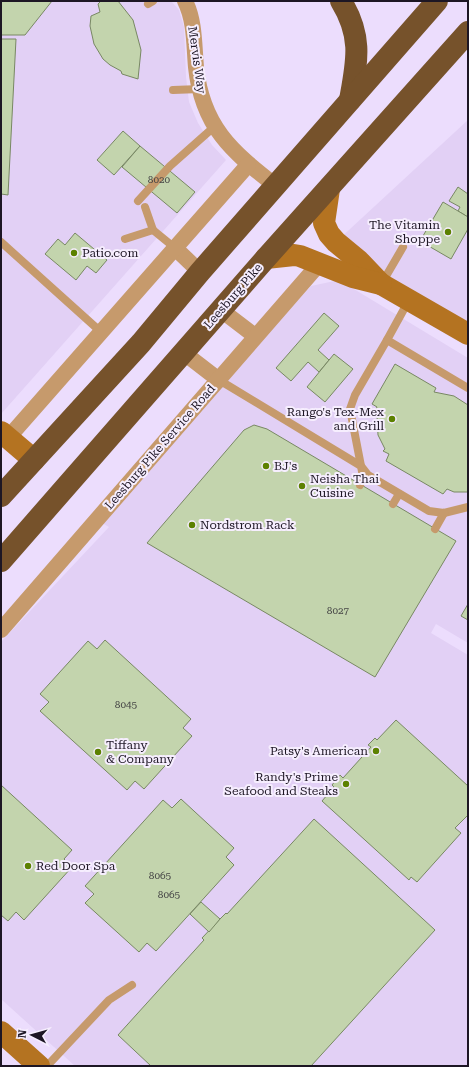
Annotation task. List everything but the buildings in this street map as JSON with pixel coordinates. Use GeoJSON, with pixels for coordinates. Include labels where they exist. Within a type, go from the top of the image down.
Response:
{"type":"FeatureCollection","features":[{"type":"Feature","properties":{"kind":"highway"},"geometry":{"type":"LineString","coordinates":[[341,1],[356,35],[357,60],[350,100]]}},
{"type":"Feature","properties":{"kind":"highway"},"geometry":{"type":"LineString","coordinates":[[1,496],[141,343],[200,272],[437,1]]}},
{"type":"Feature","properties":{"kind":"highway","name":"Leesburg Pike"},"geometry":{"type":"LineString","coordinates":[[1,561],[266,258],[329,190],[463,38]]}},
{"type":"Feature","properties":{"kind":"street","name":"Mervis Way"},"geometry":{"type":"LineString","coordinates":[[185,1],[192,26],[200,89],[207,113],[214,127],[222,138],[248,165],[276,186]]}},
{"type":"Feature","properties":{"kind":"street"},"geometry":{"type":"LineString","coordinates":[[34,460],[4,435],[101,332],[248,165]]}},
{"type":"Feature","properties":{"kind":"street"},"geometry":{"type":"LineString","coordinates":[[329,190],[324,223],[328,234],[381,284],[468,334]]}},
{"type":"Feature","properties":{"kind":"street"},"geometry":{"type":"LineString","coordinates":[[175,248],[200,272]]}},
{"type":"Feature","properties":{"kind":"street"},"geometry":{"type":"LineString","coordinates":[[266,258],[294,255],[310,259],[353,277],[381,284]]}},
{"type":"Feature","properties":{"kind":"street","name":"Leesburg Pike Service Road"},"geometry":{"type":"LineString","coordinates":[[1,630],[319,264]]}},
{"type":"Feature","properties":{"kind":"street"},"geometry":{"type":"LineString","coordinates":[[221,310],[255,336]]}},
{"type":"Feature","properties":{"kind":"street"},"geometry":{"type":"LineString","coordinates":[[184,353],[218,380]]}},
{"type":"Feature","properties":{"kind":"street"},"geometry":{"type":"LineString","coordinates":[[1,1032],[39,1066]]}},
{"type":"Feature","properties":{"kind":"lane"},"geometry":{"type":"LineString","coordinates":[[173,90],[200,89]]}},
{"type":"Feature","properties":{"kind":"lane"},"geometry":{"type":"LineString","coordinates":[[138,201],[170,166],[214,127]]}},
{"type":"Feature","properties":{"kind":"lane"},"geometry":{"type":"LineString","coordinates":[[145,207],[153,230],[175,248]]}},
{"type":"Feature","properties":{"kind":"lane"},"geometry":{"type":"LineString","coordinates":[[125,239],[153,230]]}},
{"type":"Feature","properties":{"kind":"lane"},"geometry":{"type":"LineString","coordinates":[[1,242],[101,332]]}},
{"type":"Feature","properties":{"kind":"lane"},"geometry":{"type":"LineString","coordinates":[[381,284],[403,247]]}},
{"type":"Feature","properties":{"kind":"lane"},"geometry":{"type":"LineString","coordinates":[[360,485],[363,477],[352,423],[351,404],[409,300]]}},
{"type":"Feature","properties":{"kind":"lane"},"geometry":{"type":"LineString","coordinates":[[387,340],[468,388]]}},
{"type":"Feature","properties":{"kind":"lane"},"geometry":{"type":"LineString","coordinates":[[218,380],[361,466],[368,475],[429,511],[444,513],[468,507]]}},
{"type":"Feature","properties":{"kind":"lane"},"geometry":{"type":"LineString","coordinates":[[393,504],[399,494]]}},
{"type":"Feature","properties":{"kind":"lane"},"geometry":{"type":"LineString","coordinates":[[435,529],[444,513]]}},
{"type":"Feature","properties":{"kind":"lane"},"geometry":{"type":"LineString","coordinates":[[47,1066],[109,1000],[132,985]]}},
{"type":"Feature","properties":{"kind":"shaded area"},"geometry":{"type":"Polygon","coordinates":[[[1,1],[171,1],[179,10],[184,27],[186,77],[189,102],[198,123],[212,145],[226,160],[1,414],[1,1]]]}},
{"type":"Feature","properties":{"kind":"shaded area"},"geometry":{"type":"Polygon","coordinates":[[[468,120],[468,334],[336,242],[468,120]]]}},
{"type":"Feature","properties":{"kind":"shaded area"},"geometry":{"type":"Polygon","coordinates":[[[339,280],[468,358],[468,643],[436,624],[431,633],[468,655],[468,1066],[75,1066],[1,999],[1,642],[109,527],[97,520],[311,286],[339,280]]]}},
{"type":"Feature","properties":{"kind":"place","name":"The Vitamin Shoppe"},"geometry":{"type":"Point","coordinates":[448,232]}},
{"type":"Feature","properties":{"kind":"place","name":"Patio.com"},"geometry":{"type":"Point","coordinates":[74,253]}},
{"type":"Feature","properties":{"kind":"place","name":"Rango's Tex-Mex and Grill"},"geometry":{"type":"Point","coordinates":[392,419]}},
{"type":"Feature","properties":{"kind":"place","name":"BJ's"},"geometry":{"type":"Point","coordinates":[266,466]}},
{"type":"Feature","properties":{"kind":"place","name":"Neisha Thai Cuisine"},"geometry":{"type":"Point","coordinates":[302,486]}},
{"type":"Feature","properties":{"kind":"place","name":"Nordstrom Rack"},"geometry":{"type":"Point","coordinates":[192,525]}},
{"type":"Feature","properties":{"kind":"place","name":"Patsy's American"},"geometry":{"type":"Point","coordinates":[376,751]}},
{"type":"Feature","properties":{"kind":"place","name":"Tiffany & Company"},"geometry":{"type":"Point","coordinates":[98,752]}},
{"type":"Feature","properties":{"kind":"place","name":"Randy's Prime Seafood and Steaks"},"geometry":{"type":"Point","coordinates":[346,784]}},
{"type":"Feature","properties":{"kind":"place","name":"Red Door Spa"},"geometry":{"type":"Point","coordinates":[28,866]}}]}
